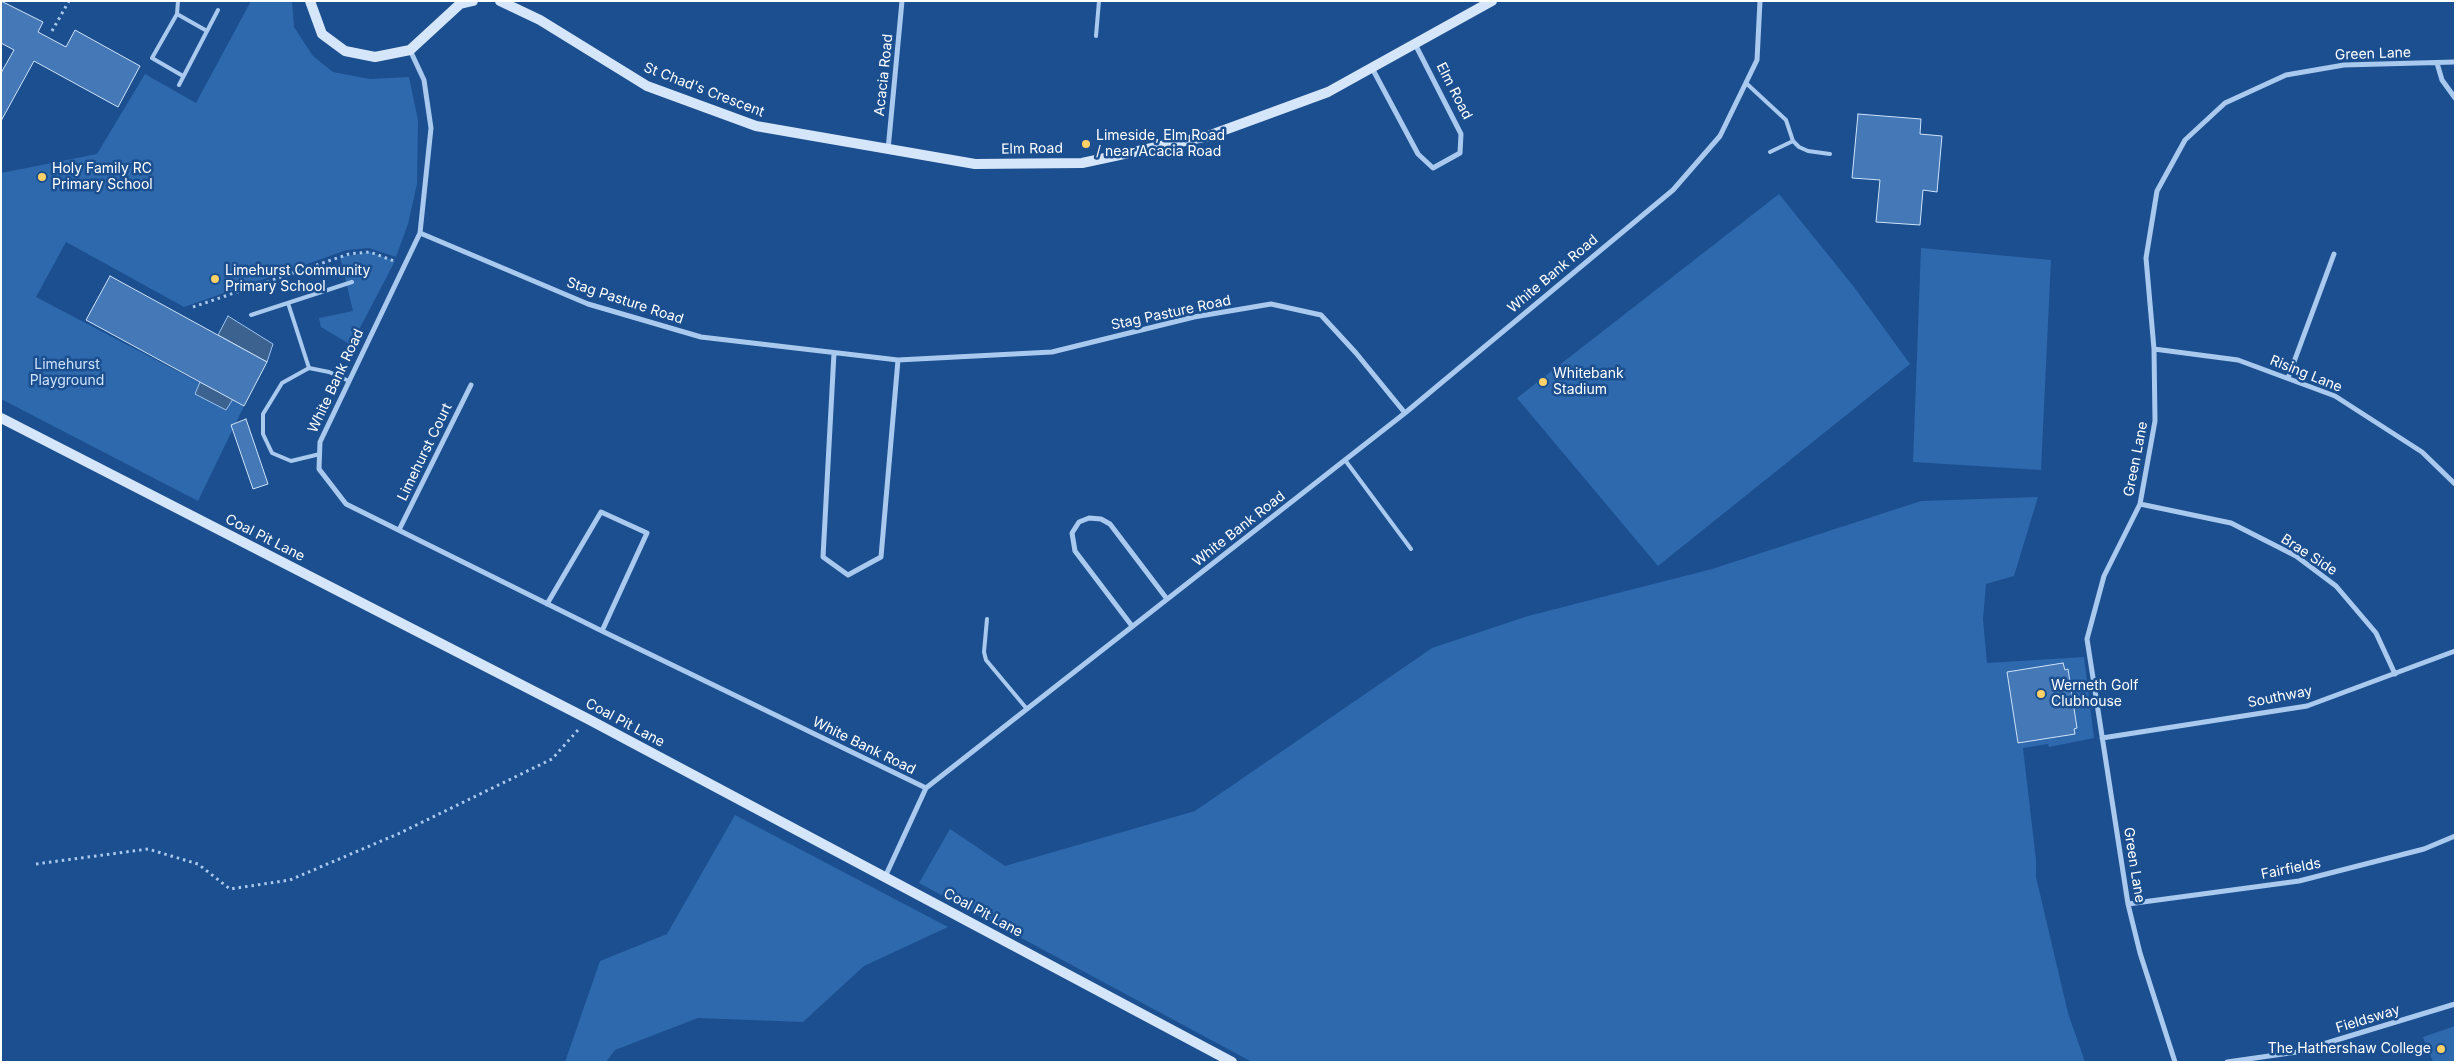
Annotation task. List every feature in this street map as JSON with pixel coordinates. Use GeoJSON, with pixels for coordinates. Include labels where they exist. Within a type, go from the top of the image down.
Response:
{"type":"FeatureCollection","features":[{"type":"Feature","properties":{"kind":"street"},"geometry":{"type":"LineString","coordinates":[[310,1],[322,34],[345,51],[375,57],[410,50],[460,3],[472,1]]}},
{"type":"Feature","properties":{"kind":"street","name":"St Chad's Crescent"},"geometry":{"type":"LineString","coordinates":[[500,1],[540,20],[647,86],[756,126],[888,150]]}},
{"type":"Feature","properties":{"kind":"street","name":"Acacia Road"},"geometry":{"type":"LineString","coordinates":[[888,150],[902,1]]}},
{"type":"Feature","properties":{"kind":"street","name":"Elm Road"},"geometry":{"type":"LineString","coordinates":[[888,150],[975,164],[1082,162],[1208,136],[1328,92],[1492,1]]}},
{"type":"Feature","properties":{"kind":"street","name":"White Bank Road"},"geometry":{"type":"LineString","coordinates":[[410,50],[424,80],[431,128],[420,233],[320,442],[319,469],[346,504],[602,632],[926,788],[1404,413],[1673,190],[1720,136],[1757,60],[1760,1]]}},
{"type":"Feature","properties":{"kind":"street","name":"Elm Road"},"geometry":{"type":"LineString","coordinates":[[1372,68],[1418,154],[1433,168],[1460,153],[1460,134],[1415,44]]}},
{"type":"Feature","properties":{"kind":"street","name":"Green Lane"},"geometry":{"type":"LineString","coordinates":[[2174,1062],[2140,953],[2128,904],[2087,639],[2104,576],[2140,504],[2156,421],[2154,349],[2146,258],[2157,191],[2185,140],[2224,103],[2286,75],[2344,65],[2455,62]]}},
{"type":"Feature","properties":{"kind":"street"},"geometry":{"type":"LineString","coordinates":[[2437,63],[2442,80],[2455,98]]}},
{"type":"Feature","properties":{"kind":"street","name":"Stag Pasture Road"},"geometry":{"type":"LineString","coordinates":[[420,233],[588,304],[682,332],[701,337],[898,360],[1052,352],[1194,317],[1271,304],[1321,315],[1356,353],[1404,413]]}},
{"type":"Feature","properties":{"kind":"street"},"geometry":{"type":"LineString","coordinates":[[2288,378],[2334,254]]}},
{"type":"Feature","properties":{"kind":"street","name":"Rising Lane"},"geometry":{"type":"LineString","coordinates":[[2154,349],[2238,360],[2343,401],[2422,452],[2455,484]]}},
{"type":"Feature","properties":{"kind":"street"},"geometry":{"type":"LineString","coordinates":[[834,353],[823,557],[848,575],[881,557],[898,360]]}},
{"type":"Feature","properties":{"kind":"street","name":"Limehurst Court"},"geometry":{"type":"LineString","coordinates":[[399,530],[471,385]]}},
{"type":"Feature","properties":{"kind":"street","name":"Coal Pit Lane"},"geometry":{"type":"LineString","coordinates":[[1,418],[588,719],[1232,1062]]}},
{"type":"Feature","properties":{"kind":"street","name":"Brae Side"},"geometry":{"type":"LineString","coordinates":[[2140,504],[2231,523],[2296,556],[2336,586],[2376,633],[2395,674]]}},
{"type":"Feature","properties":{"kind":"street"},"geometry":{"type":"LineString","coordinates":[[547,604],[601,512],[646,533],[602,632]]}},
{"type":"Feature","properties":{"kind":"street"},"geometry":{"type":"LineString","coordinates":[[1132,626],[1075,551],[1072,533],[1079,522],[1089,518],[1101,519],[1110,524],[1167,600]]}},
{"type":"Feature","properties":{"kind":"street","name":"Southway"},"geometry":{"type":"LineString","coordinates":[[2102,738],[2307,706],[2455,651]]}},
{"type":"Feature","properties":{"kind":"street"},"geometry":{"type":"LineString","coordinates":[[885,877],[926,788]]}},
{"type":"Feature","properties":{"kind":"street","name":"Fairfields"},"geometry":{"type":"LineString","coordinates":[[2128,904],[2299,881],[2424,848],[2455,836]]}},
{"type":"Feature","properties":{"kind":"street","name":"Fieldsway"},"geometry":{"type":"LineString","coordinates":[[2227,1062],[2297,1052],[2455,1004]]}},
{"type":"Feature","properties":{"kind":"lane"},"geometry":{"type":"LineString","coordinates":[[178,1],[176,14],[152,58],[183,76]]}},
{"type":"Feature","properties":{"kind":"lane"},"geometry":{"type":"LineString","coordinates":[[1096,36],[1099,1]]}},
{"type":"Feature","properties":{"kind":"lane"},"geometry":{"type":"LineString","coordinates":[[179,85],[218,10]]}},
{"type":"Feature","properties":{"kind":"lane"},"geometry":{"type":"LineString","coordinates":[[176,14],[207,31]]}},
{"type":"Feature","properties":{"kind":"lane"},"geometry":{"type":"LineString","coordinates":[[1746,83],[1786,120],[1793,141],[1808,151],[1830,154]]}},
{"type":"Feature","properties":{"kind":"lane"},"geometry":{"type":"LineString","coordinates":[[1770,152],[1793,141]]}},
{"type":"Feature","properties":{"kind":"lane"},"geometry":{"type":"LineString","coordinates":[[251,315],[352,282]]}},
{"type":"Feature","properties":{"kind":"lane"},"geometry":{"type":"LineString","coordinates":[[288,303],[309,368]]}},
{"type":"Feature","properties":{"kind":"lane"},"geometry":{"type":"LineString","coordinates":[[320,454],[291,462],[272,452],[263,434],[263,414],[282,382],[309,368],[329,372],[349,381]]}},
{"type":"Feature","properties":{"kind":"lane"},"geometry":{"type":"LineString","coordinates":[[1345,460],[1411,549]]}},
{"type":"Feature","properties":{"kind":"lane"},"geometry":{"type":"LineString","coordinates":[[987,620],[984,652],[986,660],[1027,709]]}},
{"type":"Feature","properties":{"kind":"path"},"geometry":{"type":"LineString","coordinates":[[52,31],[69,1]]}},
{"type":"Feature","properties":{"kind":"path"},"geometry":{"type":"LineString","coordinates":[[193,308],[349,254],[370,252],[404,265]]}},
{"type":"Feature","properties":{"kind":"path"},"geometry":{"type":"LineString","coordinates":[[36,864],[148,849],[198,864],[230,889],[290,880],[400,833],[552,759],[588,719]]}},
{"type":"Feature","properties":{"kind":"green space","name":"Limehurst Community Primary School"},"geometry":{"type":"Polygon","coordinates":[[[251,1],[292,1],[294,27],[313,56],[333,72],[370,79],[409,77],[418,120],[417,184],[408,224],[396,257],[369,248],[347,250],[184,307],[66,242],[36,297],[244,406],[198,501],[1,399],[1,173],[97,154],[145,74],[196,103],[251,1]]]}},
{"type":"Feature","properties":{"kind":"green space"},"geometry":{"type":"Polygon","coordinates":[[[1779,194],[1854,287],[1910,364],[1658,566],[1517,398],[1779,194]]]}},
{"type":"Feature","properties":{"kind":"green space"},"geometry":{"type":"Polygon","coordinates":[[[1921,248],[2051,260],[2041,470],[1913,462],[1921,248]]]}},
{"type":"Feature","properties":{"kind":"green space"},"geometry":{"type":"Polygon","coordinates":[[[370,252],[395,261],[351,345],[321,327],[319,318],[353,311],[340,257],[370,252]]]}},
{"type":"Feature","properties":{"kind":"green space"},"geometry":{"type":"Polygon","coordinates":[[[2038,497],[2014,576],[1986,584],[1983,619],[1987,663],[2084,657],[2094,738],[2049,747],[2048,744],[2023,748],[2036,860],[2036,877],[2068,1013],[2085,1062],[1252,1062],[919,883],[950,829],[1005,866],[1195,811],[1432,648],[1528,616],[1712,569],[1921,501],[2038,497]]]}},
{"type":"Feature","properties":{"kind":"green space"},"geometry":{"type":"Polygon","coordinates":[[[735,815],[948,927],[864,966],[803,1022],[698,1018],[615,1050],[606,1062],[565,1062],[600,961],[667,934],[735,815]]]}},
{"type":"Feature","properties":{"kind":"green space","name":"The Hathershaw College"},"geometry":{"type":"Polygon","coordinates":[[[2455,1026],[2455,1062],[2433,1062],[2423,1037],[2455,1026]]]}},
{"type":"Feature","properties":{"kind":"shaded area"},"geometry":{"type":"Polygon","coordinates":[[[228,316],[273,344],[267,362],[218,335],[228,316]]]}},
{"type":"Feature","properties":{"kind":"shaded area"},"geometry":{"type":"Polygon","coordinates":[[[200,382],[233,399],[226,410],[195,394],[200,382]]]}},
{"type":"Feature","properties":{"kind":"building"},"geometry":{"type":"Polygon","coordinates":[[[1,1],[43,22],[38,32],[66,47],[75,30],[140,66],[118,107],[34,61],[1,121],[1,73],[14,50],[1,43],[1,1]]]}},
{"type":"Feature","properties":{"kind":"building"},"geometry":{"type":"Polygon","coordinates":[[[1858,114],[1921,119],[1920,134],[1942,136],[1937,192],[1923,190],[1920,225],[1876,222],[1880,180],[1852,178],[1858,114]]]}},
{"type":"Feature","properties":{"kind":"building"},"geometry":{"type":"Polygon","coordinates":[[[110,276],[267,362],[244,406],[86,320],[110,276]]]}},
{"type":"Feature","properties":{"kind":"building"},"geometry":{"type":"Polygon","coordinates":[[[246,419],[268,484],[253,489],[231,425],[246,419]]]}},
{"type":"Feature","properties":{"kind":"building","name":"Werneth Golf Clubhouse"},"geometry":{"type":"Polygon","coordinates":[[[2063,663],[2065,670],[2068,669],[2077,728],[2074,729],[2075,734],[2018,743],[2007,672],[2063,663]]]}},
{"type":"Feature","properties":{"kind":"place","name":"Limeside, Elm Road / near Acacia Road"},"geometry":{"type":"Point","coordinates":[1086,144]}},
{"type":"Feature","properties":{"kind":"place","name":"Holy Family RC Primary School"},"geometry":{"type":"Point","coordinates":[42,177]}},
{"type":"Feature","properties":{"kind":"place","name":"Limehurst Community Primary School"},"geometry":{"type":"Point","coordinates":[215,279]}},
{"type":"Feature","properties":{"kind":"place","name":"Whitebank Stadium"},"geometry":{"type":"Point","coordinates":[1543,382]}},
{"type":"Feature","properties":{"kind":"place","name":"Werneth Golf Clubhouse"},"geometry":{"type":"Point","coordinates":[2041,694]}},
{"type":"Feature","properties":{"kind":"place","name":"The Hathershaw College"},"geometry":{"type":"Point","coordinates":[2441,1049]}},
{"type":"Feature","properties":{"kind":"park label","name":"Limehurst Playground"},"geometry":{"type":"Point","coordinates":[67,374]}}]}
